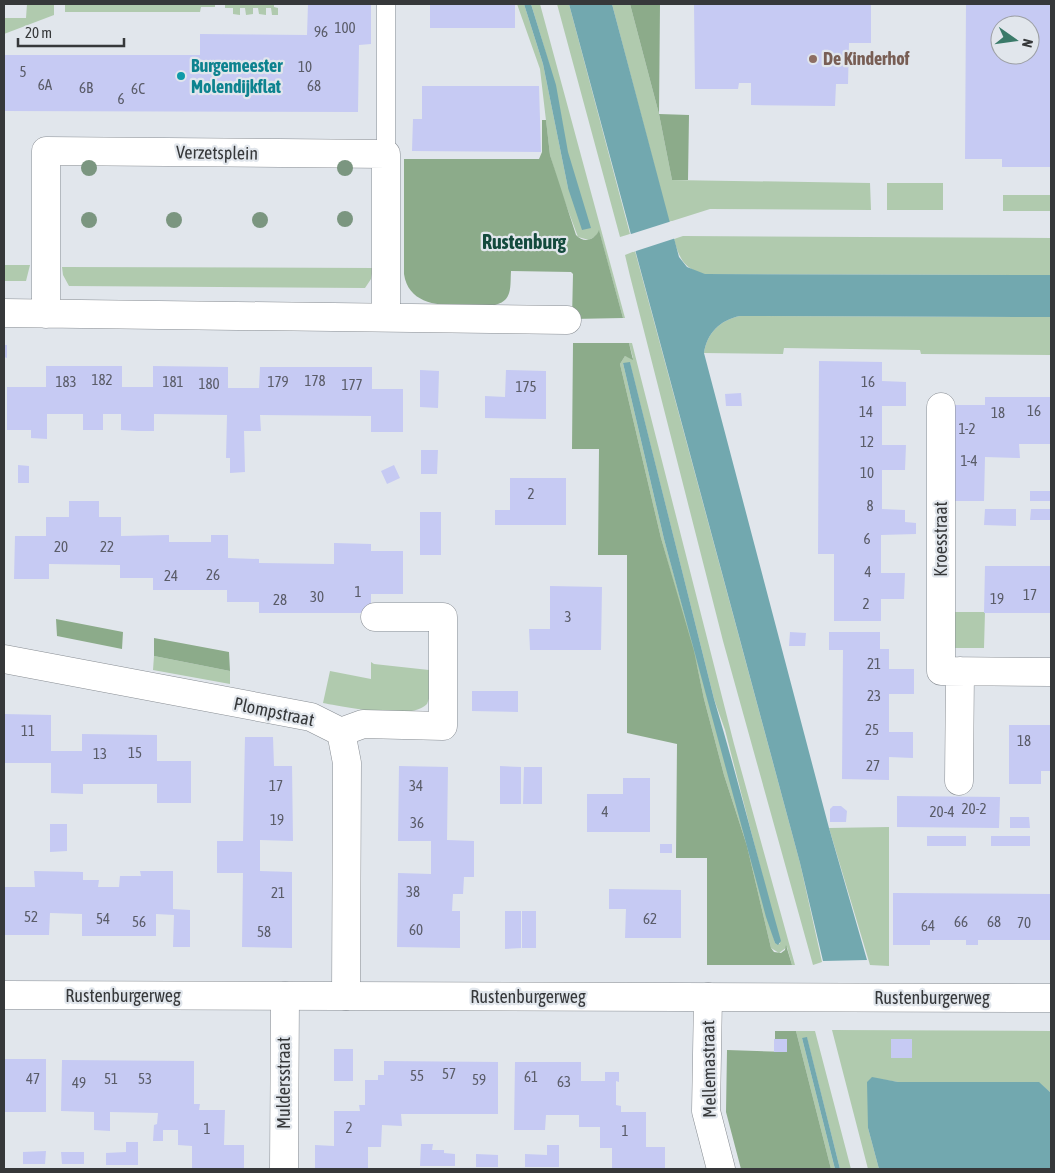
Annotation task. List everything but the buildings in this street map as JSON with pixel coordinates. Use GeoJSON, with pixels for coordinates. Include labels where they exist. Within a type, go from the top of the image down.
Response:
{"type":"FeatureCollection","features":[{"type":"Feature","properties":{"kind":"street","name":"Verzetsplein"},"geometry":{"type":"LineString","coordinates":[[46,314],[46,152],[386,154]]}},
{"type":"Feature","properties":{"kind":"street"},"geometry":{"type":"LineString","coordinates":[[386,154],[386,316]]}},
{"type":"Feature","properties":{"kind":"street"},"geometry":{"type":"LineString","coordinates":[[4,313],[386,316],[567,320]]}},
{"type":"Feature","properties":{"kind":"street","name":"Kroesstraat"},"geometry":{"type":"LineString","coordinates":[[941,407],[950,671],[959,781]]}},
{"type":"Feature","properties":{"kind":"street"},"geometry":{"type":"LineString","coordinates":[[346,996],[348,763],[341,732],[363,724],[443,726],[443,617],[375,617]]}},
{"type":"Feature","properties":{"kind":"street","name":"Plompstraat"},"geometry":{"type":"LineString","coordinates":[[4,659],[311,717],[341,732]]}},
{"type":"Feature","properties":{"kind":"street"},"geometry":{"type":"LineString","coordinates":[[950,671],[1051,672]]}},
{"type":"Feature","properties":{"kind":"street","name":"Rustenburgerweg"},"geometry":{"type":"LineString","coordinates":[[4,996],[1051,998]]}},
{"type":"Feature","properties":{"kind":"street","name":"Muldersstraat"},"geometry":{"type":"LineString","coordinates":[[284,996],[284,1169]]}},
{"type":"Feature","properties":{"kind":"street","name":"Mellemastraat"},"geometry":{"type":"LineString","coordinates":[[708,997],[706,1111],[721,1169]]}},
{"type":"Feature","properties":{"kind":"lane"},"geometry":{"type":"LineString","coordinates":[[386,4],[386,154]]}},
{"type":"Feature","properties":{"kind":"green space"},"geometry":{"type":"Polygon","coordinates":[[[27,4],[54,4],[54,15],[4,34],[4,18],[26,18],[27,4]]]}},
{"type":"Feature","properties":{"kind":"green space"},"geometry":{"type":"Polygon","coordinates":[[[65,4],[215,4],[215,7],[201,7],[200,12],[65,12],[65,4]]]}},
{"type":"Feature","properties":{"kind":"green space"},"geometry":{"type":"Polygon","coordinates":[[[225,4],[274,4],[274,7],[278,8],[278,15],[272,15],[271,8],[266,8],[266,15],[259,14],[258,8],[253,8],[253,14],[246,15],[245,8],[240,8],[240,15],[233,14],[233,8],[225,8],[225,4]]]}},
{"type":"Feature","properties":{"kind":"green space"},"geometry":{"type":"Polygon","coordinates":[[[517,4],[524,4],[543,64],[568,188],[565,140],[557,94],[531,4],[540,4],[625,318],[623,318],[599,231],[596,236],[589,240],[578,237],[560,189],[550,155],[540,69],[517,4]]]}},
{"type":"Feature","properties":{"kind":"green space"},"geometry":{"type":"Polygon","coordinates":[[[557,4],[569,4],[630,234],[620,237],[557,4]]]}},
{"type":"Feature","properties":{"kind":"green space"},"geometry":{"type":"Polygon","coordinates":[[[612,4],[630,4],[659,114],[672,180],[870,183],[871,210],[710,209],[669,222],[612,4]]]}},
{"type":"Feature","properties":{"kind":"green space"},"geometry":{"type":"Polygon","coordinates":[[[630,4],[660,4],[659,114],[630,4]]]}},
{"type":"Feature","properties":{"kind":"green space"},"geometry":{"type":"Polygon","coordinates":[[[659,114],[689,115],[688,180],[672,180],[659,114]]]}},
{"type":"Feature","properties":{"kind":"green space"},"geometry":{"type":"Polygon","coordinates":[[[542,120],[546,120],[550,155],[576,235],[579,238],[589,240],[599,230],[623,318],[572,319],[573,274],[571,272],[511,271],[508,296],[501,303],[495,305],[454,306],[427,302],[416,296],[408,287],[404,274],[404,159],[539,159],[542,152],[542,120]]]}},
{"type":"Feature","properties":{"kind":"green space"},"geometry":{"type":"Polygon","coordinates":[[[887,183],[943,183],[943,210],[887,210],[887,183]]]}},
{"type":"Feature","properties":{"kind":"green space"},"geometry":{"type":"Polygon","coordinates":[[[1003,195],[1051,195],[1051,211],[1003,211],[1003,195]]]}},
{"type":"Feature","properties":{"kind":"green space"},"geometry":{"type":"Polygon","coordinates":[[[683,236],[1051,238],[1051,275],[704,274],[687,266],[680,257],[674,239],[683,236]]]}},
{"type":"Feature","properties":{"kind":"green space"},"geometry":{"type":"Polygon","coordinates":[[[635,251],[800,863],[822,962],[813,965],[723,641],[630,276],[625,255],[635,251]]]}},
{"type":"Feature","properties":{"kind":"green space"},"geometry":{"type":"Polygon","coordinates":[[[4,265],[30,265],[26,281],[4,281],[4,265]]]}},
{"type":"Feature","properties":{"kind":"green space"},"geometry":{"type":"Polygon","coordinates":[[[62,267],[373,268],[371,279],[365,288],[69,286],[63,275],[62,267]]]}},
{"type":"Feature","properties":{"kind":"green space"},"geometry":{"type":"Polygon","coordinates":[[[740,316],[1051,317],[1051,355],[921,354],[920,350],[784,348],[783,354],[704,353],[708,339],[716,328],[726,321],[740,316]]]}},
{"type":"Feature","properties":{"kind":"green space"},"geometry":{"type":"Polygon","coordinates":[[[573,343],[629,343],[633,360],[625,356],[620,364],[661,538],[694,651],[704,699],[724,775],[747,846],[771,948],[774,952],[781,953],[785,950],[786,945],[792,965],[707,965],[707,858],[676,858],[677,744],[627,733],[627,555],[598,555],[599,449],[572,449],[573,343]]]}},
{"type":"Feature","properties":{"kind":"green space"},"geometry":{"type":"Polygon","coordinates":[[[629,343],[632,343],[734,744],[795,965],[792,965],[787,947],[779,953],[771,948],[747,846],[724,775],[697,666],[661,538],[620,364],[625,356],[633,358],[629,343]],[[623,363],[664,539],[775,943],[780,944],[725,730],[714,699],[630,363],[623,363]]]}},
{"type":"Feature","properties":{"kind":"green space"},"geometry":{"type":"Polygon","coordinates":[[[953,612],[985,612],[984,648],[953,648],[953,612]]]}},
{"type":"Feature","properties":{"kind":"green space"},"geometry":{"type":"Polygon","coordinates":[[[56,619],[123,632],[122,649],[57,636],[56,619]]]}},
{"type":"Feature","properties":{"kind":"green space"},"geometry":{"type":"Polygon","coordinates":[[[154,638],[229,652],[230,671],[154,656],[154,638]]]}},
{"type":"Feature","properties":{"kind":"green space"},"geometry":{"type":"Polygon","coordinates":[[[154,656],[230,671],[230,684],[153,670],[154,656]]]}},
{"type":"Feature","properties":{"kind":"green space"},"geometry":{"type":"Polygon","coordinates":[[[371,662],[374,664],[429,670],[430,696],[427,704],[419,709],[408,712],[393,712],[362,710],[323,703],[330,671],[371,679],[371,662]]]}},
{"type":"Feature","properties":{"kind":"green space"},"geometry":{"type":"Polygon","coordinates":[[[889,827],[889,966],[870,965],[829,828],[889,827]]]}},
{"type":"Feature","properties":{"kind":"green space"},"geometry":{"type":"Polygon","coordinates":[[[832,1030],[1051,1031],[1051,1093],[1038,1082],[898,1082],[872,1078],[868,1128],[879,1169],[868,1169],[832,1030]]]}},
{"type":"Feature","properties":{"kind":"green space"},"geometry":{"type":"Polygon","coordinates":[[[775,1031],[796,1031],[831,1169],[741,1169],[726,1112],[727,1050],[787,1052],[787,1039],[775,1039],[775,1031]]]}},
{"type":"Feature","properties":{"kind":"green space"},"geometry":{"type":"Polygon","coordinates":[[[796,1031],[815,1031],[851,1169],[840,1169],[807,1038],[802,1038],[835,1169],[831,1169],[796,1031]]]}},
{"type":"Feature","properties":{"kind":"water"},"geometry":{"type":"Polygon","coordinates":[[[524,4],[531,4],[556,85],[568,152],[591,228],[582,230],[568,188],[543,64],[524,4]]]}},
{"type":"Feature","properties":{"kind":"water"},"geometry":{"type":"Polygon","coordinates":[[[569,4],[612,4],[679,257],[687,267],[705,274],[1051,275],[1051,317],[740,316],[726,321],[716,328],[708,339],[704,353],[829,828],[867,960],[823,961],[800,863],[569,4]]]}},
{"type":"Feature","properties":{"kind":"water"},"geometry":{"type":"Polygon","coordinates":[[[630,362],[714,699],[781,941],[778,945],[775,943],[766,917],[664,539],[623,363],[630,362]]]}},
{"type":"Feature","properties":{"kind":"water"},"geometry":{"type":"Polygon","coordinates":[[[807,1037],[840,1169],[835,1169],[802,1038],[807,1037]]]}},
{"type":"Feature","properties":{"kind":"water"},"geometry":{"type":"Polygon","coordinates":[[[872,1077],[898,1082],[1039,1082],[1051,1093],[1051,1169],[879,1169],[868,1128],[867,1082],[872,1077]]]}},
{"type":"Feature","properties":{"kind":"pier"},"geometry":{"type":"Polygon","coordinates":[[[672,221],[676,238],[633,252],[628,235],[672,221]]]}},
{"type":"Feature","properties":{"kind":"place","name":"De Kinderhof"},"geometry":{"type":"Point","coordinates":[813,59]}},
{"type":"Feature","properties":{"kind":"place","name":"Burgemeester Molendijkflat"},"geometry":{"type":"Point","coordinates":[181,76]}},
{"type":"Feature","properties":{"kind":"district","name":"Rustenburg"},"geometry":{"type":"Point","coordinates":[524,242]}}]}
